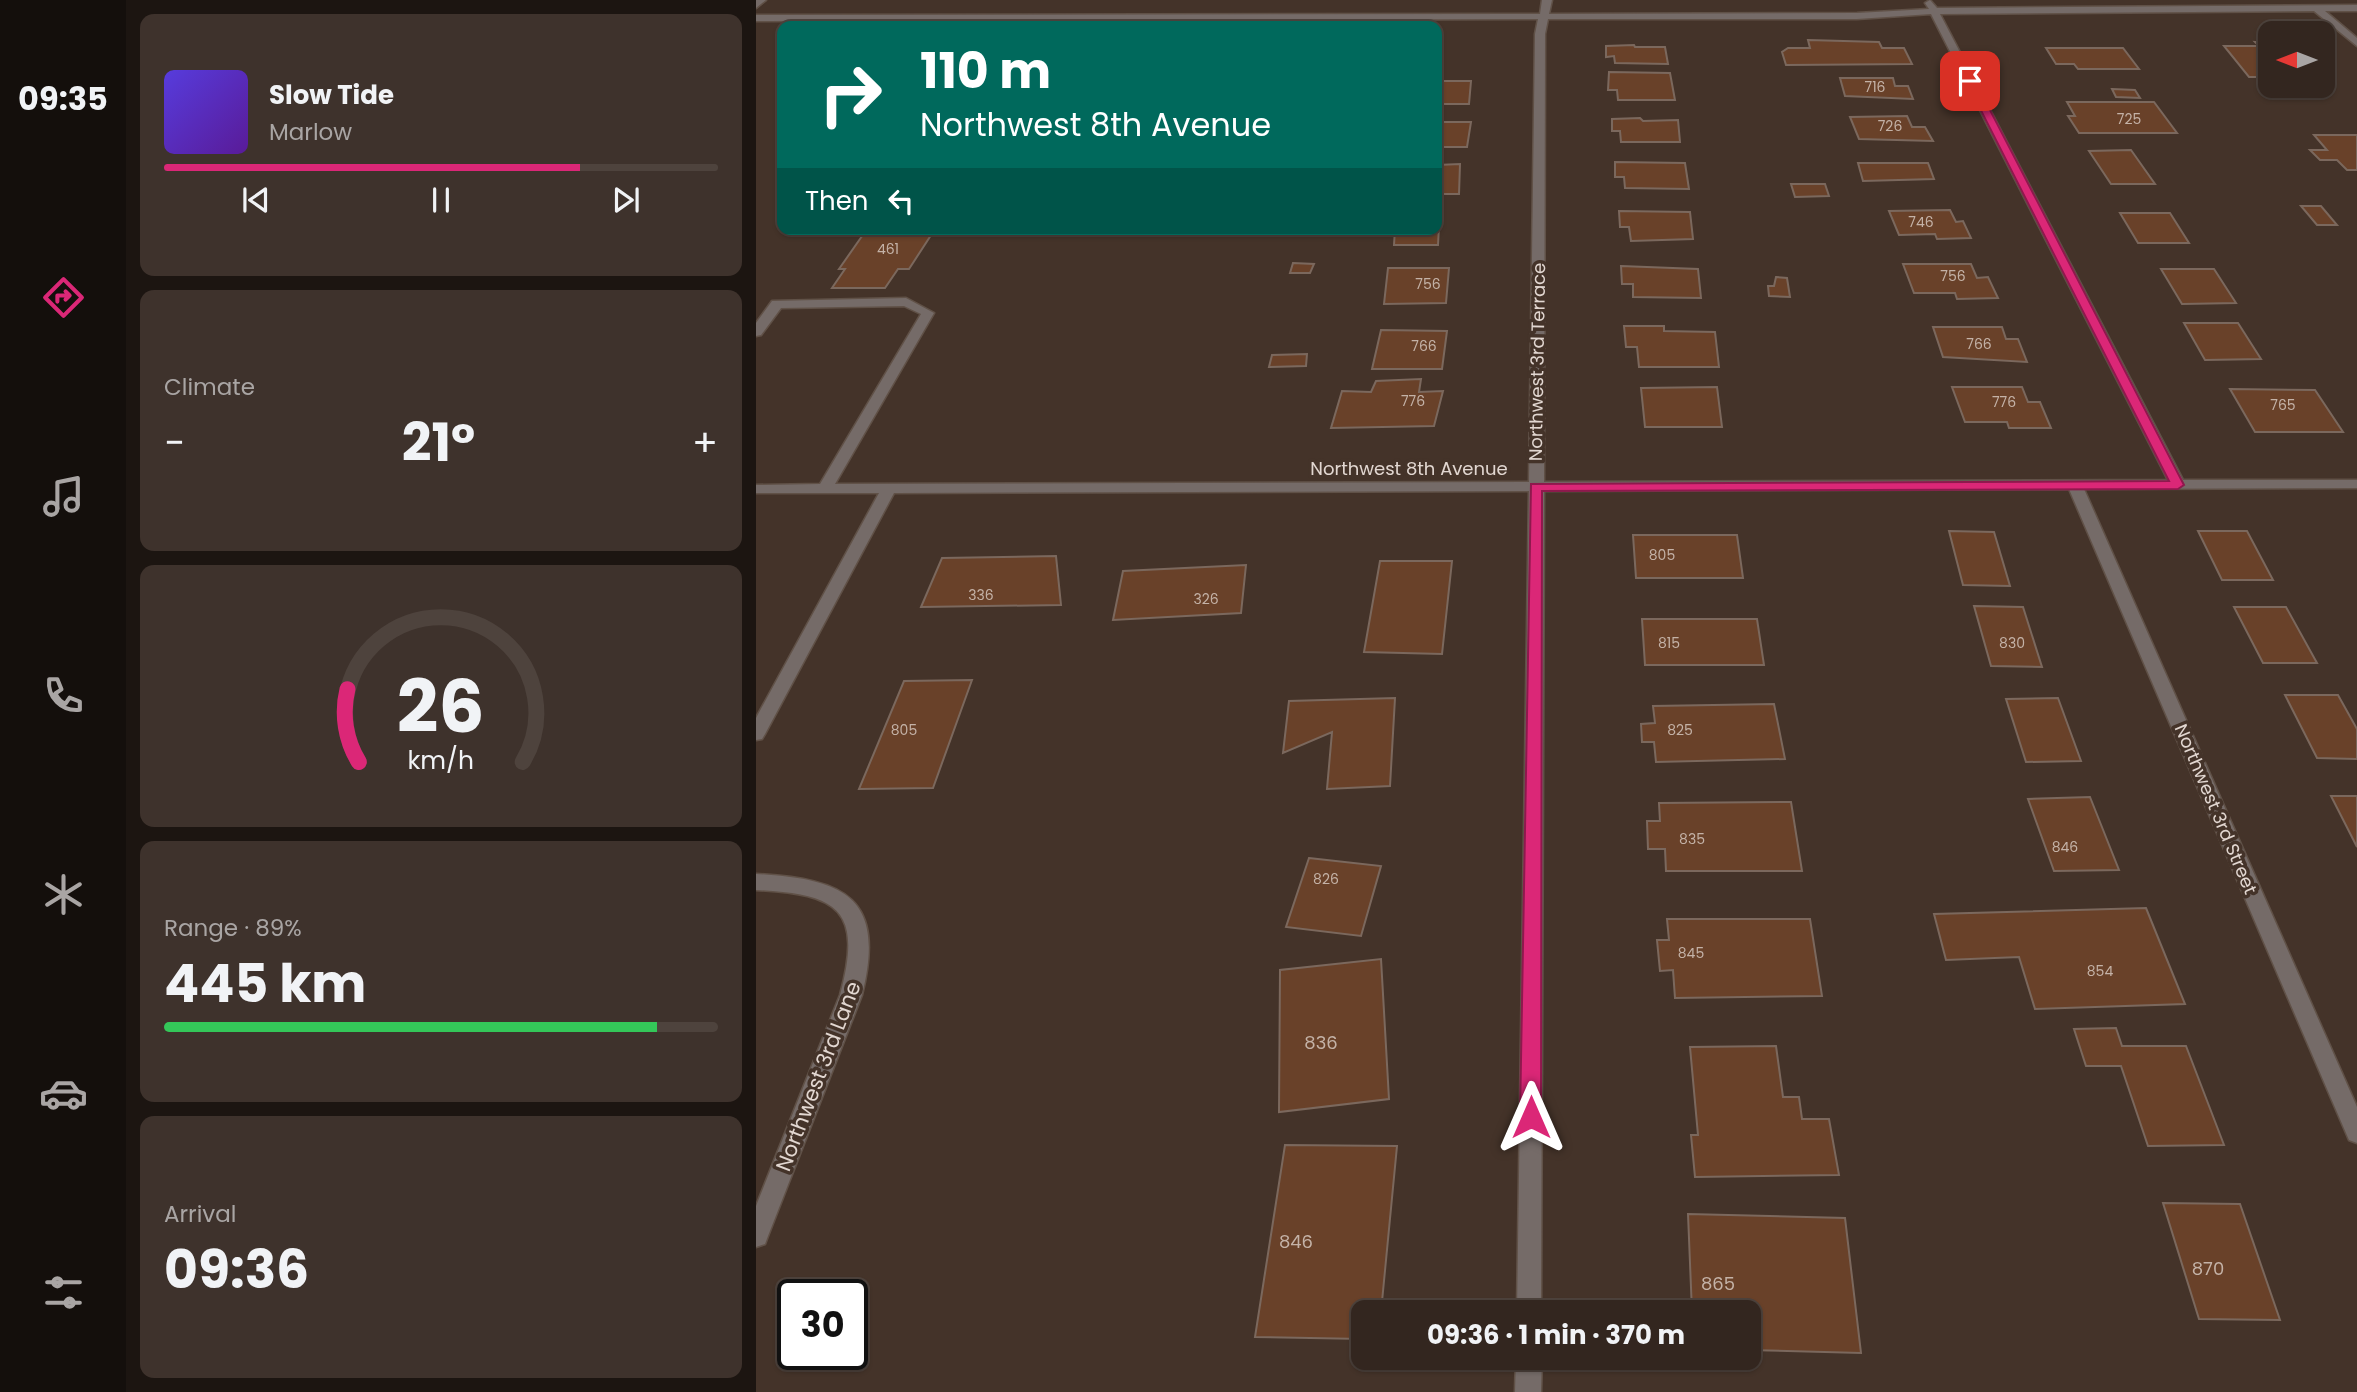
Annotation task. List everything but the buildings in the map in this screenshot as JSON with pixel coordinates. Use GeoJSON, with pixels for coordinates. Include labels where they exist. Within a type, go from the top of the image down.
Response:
{"type":"FeatureCollection","features":[{"type":"Feature","properties":{"kind":"street"},"geometry":{"type":"LineString","coordinates":[[756,5],[761,0]]}},
{"type":"Feature","properties":{"kind":"street"},"geometry":{"type":"LineString","coordinates":[[2307,0],[2357,43]]}},
{"type":"Feature","properties":{"kind":"street"},"geometry":{"type":"LineString","coordinates":[[1932,6],[2178,485]]}},
{"type":"Feature","properties":{"kind":"street"},"geometry":{"type":"LineString","coordinates":[[756,18],[1546,8],[1857,16],[1932,6],[2022,9],[2357,8]]}},
{"type":"Feature","properties":{"kind":"street","name":"Northwest 3rd Terrace"},"geometry":{"type":"LineString","coordinates":[[1529,1300],[1540,34],[1546,8]]}},
{"type":"Feature","properties":{"kind":"street"},"geometry":{"type":"LineString","coordinates":[[756,332],[777,304],[906,302],[928,313],[825,488]]}},
{"type":"Feature","properties":{"kind":"street","name":"Northwest 8th Avenue"},"geometry":{"type":"LineString","coordinates":[[756,489],[2357,484]]}},
{"type":"Feature","properties":{"kind":"street","name":"Northwest 3rd Street"},"geometry":{"type":"LineString","coordinates":[[2075,486],[2357,1133]]}},
{"type":"Feature","properties":{"kind":"street"},"geometry":{"type":"LineString","coordinates":[[756,734],[889,489]]}},
{"type":"Feature","properties":{"kind":"street","name":"Northwest 3rd Lane"},"geometry":{"type":"LineString","coordinates":[[756,882],[815,888],[836,899],[854,915],[862,938],[860,967],[756,1236]]}},
{"type":"Feature","properties":{"kind":"street"},"geometry":{"type":"LineString","coordinates":[[1528,1392],[1529,1370]]}},
{"type":"Feature","properties":{"kind":"route"},"geometry":{"type":"LineString","coordinates":[[1531,1117],[1535,487],[2178,485],[1970,81]]}}]}
